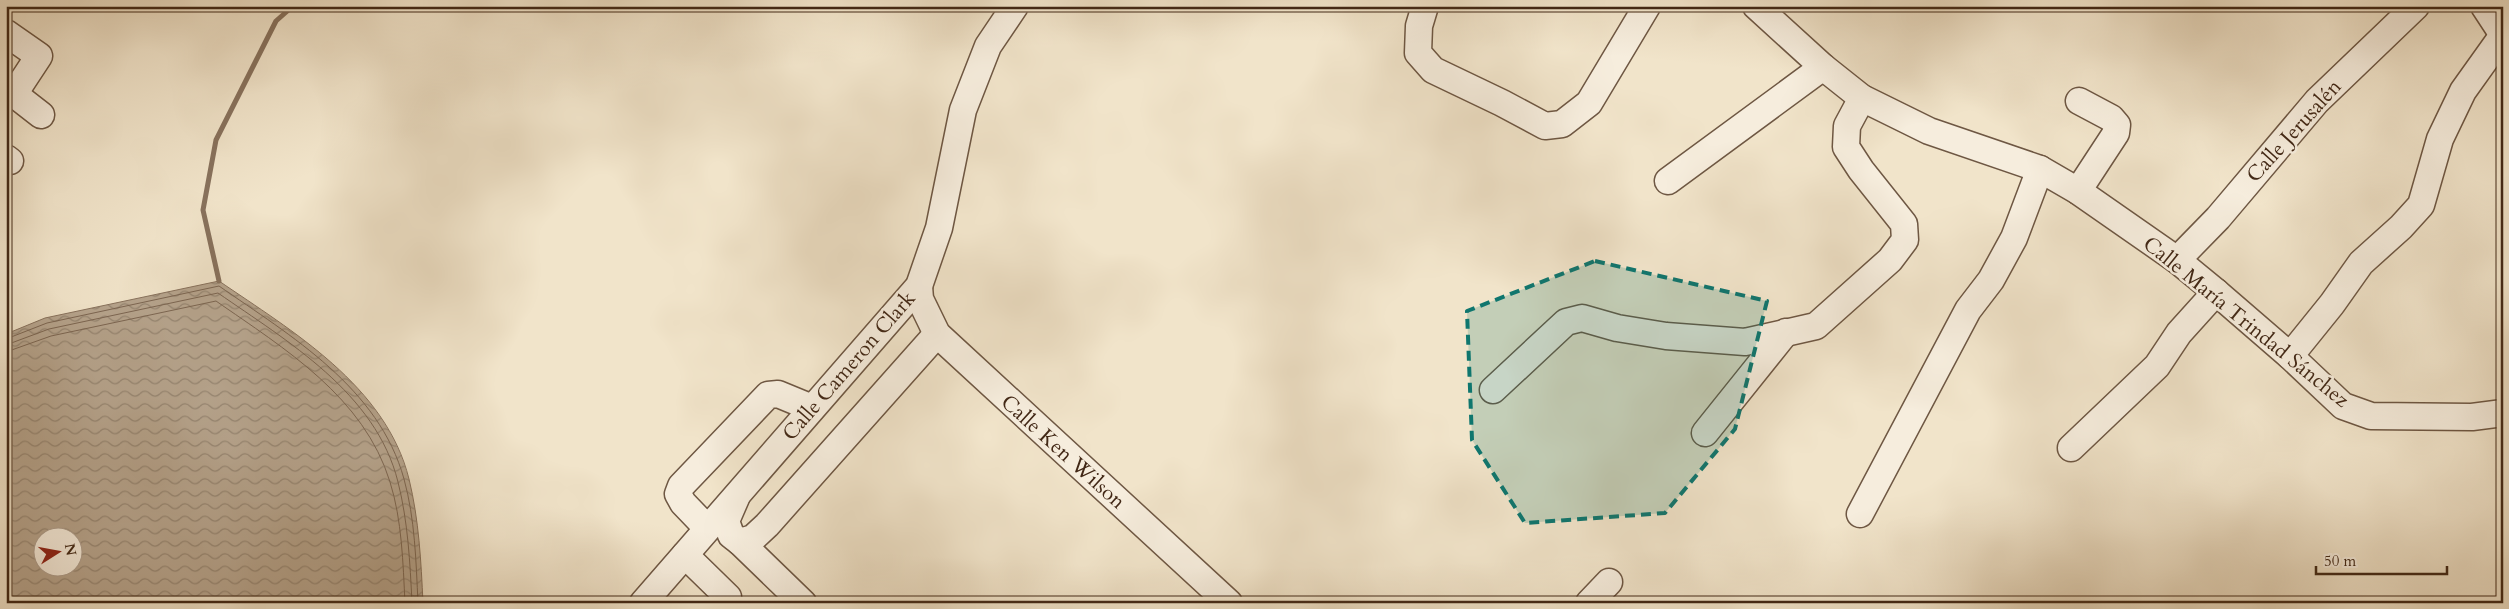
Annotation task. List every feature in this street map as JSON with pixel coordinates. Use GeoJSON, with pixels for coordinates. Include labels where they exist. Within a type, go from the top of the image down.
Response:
{"type":"FeatureCollection","features":[{"type":"Feature","properties":{"kind":"street","name":"Calle Cameron Clark"},"geometry":{"type":"LineString","coordinates":[[643,603],[919,286],[939,228],[963,110],[988,46],[1015,6]]}},
{"type":"Feature","properties":{"kind":"street"},"geometry":{"type":"LineString","coordinates":[[1425,6],[1419,26],[1418,53],[1433,70],[1545,126],[1562,124],[1589,102],[1646,6]]}},
{"type":"Feature","properties":{"kind":"street","name":"Calle María Trindad Sánchez"},"geometry":{"type":"LineString","coordinates":[[1756,6],[1823,67],[1862,98],[1929,131],[2040,168],[2078,191],[2177,260],[2290,356],[2343,406],[2371,416],[2472,417],[2503,413]]}},
{"type":"Feature","properties":{"kind":"street","name":"Calle Jerusalén"},"geometry":{"type":"LineString","coordinates":[[2177,260],[2218,218],[2317,101],[2416,6]]}},
{"type":"Feature","properties":{"kind":"street"},"geometry":{"type":"LineString","coordinates":[[2290,356],[2332,304],[2361,263],[2422,205],[2440,139],[2464,91],[2503,35],[2484,6]]}},
{"type":"Feature","properties":{"kind":"street"},"geometry":{"type":"LineString","coordinates":[[6,33],[39,56],[10,92],[41,115]]}},
{"type":"Feature","properties":{"kind":"street"},"geometry":{"type":"LineString","coordinates":[[1668,181],[1823,67]]}},
{"type":"Feature","properties":{"kind":"street"},"geometry":{"type":"LineString","coordinates":[[1494,390],[1566,322],[1582,318],[1617,328],[1666,336],[1745,342],[1816,326],[1890,260],[1905,240],[1904,224],[1861,170],[1846,147],[1847,126],[1862,98]]}},
{"type":"Feature","properties":{"kind":"street"},"geometry":{"type":"LineString","coordinates":[[2078,191],[2116,133],[2117,125],[2111,118],[2079,101]]}},
{"type":"Feature","properties":{"kind":"street"},"geometry":{"type":"LineString","coordinates":[[1860,514],[1968,310],[1991,280],[2014,238],[2040,168]]}},
{"type":"Feature","properties":{"kind":"street","name":"Calle Ken Wilson"},"geometry":{"type":"LineString","coordinates":[[919,286],[920,299],[937,334],[1229,603]]}},
{"type":"Feature","properties":{"kind":"street"},"geometry":{"type":"LineString","coordinates":[[2071,448],[2157,366],[2179,333],[2216,292]]}},
{"type":"Feature","properties":{"kind":"street"},"geometry":{"type":"LineString","coordinates":[[1705,433],[1786,332]]}},
{"type":"Feature","properties":{"kind":"street"},"geometry":{"type":"LineString","coordinates":[[740,542],[753,538],[767,526],[937,334]]}},
{"type":"Feature","properties":{"kind":"street"},"geometry":{"type":"LineString","coordinates":[[707,528],[683,503],[678,494],[681,486],[768,395],[778,394],[812,408]]}},
{"type":"Feature","properties":{"kind":"street"},"geometry":{"type":"LineString","coordinates":[[740,490],[726,521],[731,535],[803,603]]}},
{"type":"Feature","properties":{"kind":"street"},"geometry":{"type":"LineString","coordinates":[[684,554],[728,596]]}},
{"type":"Feature","properties":{"kind":"street"},"geometry":{"type":"LineString","coordinates":[[1589,603],[1609,582]]}},
{"type":"Feature","properties":{"kind":"highlighted area"},"geometry":{"type":"Polygon","coordinates":[[[1595,261],[1767,301],[1735,429],[1665,513],[1525,523],[1472,440],[1467,311],[1595,261]]]}},
{"type":"Feature","properties":{"kind":"water"},"geometry":{"type":"Polygon","coordinates":[[[219,281],[305,341],[333,364],[358,389],[380,416],[397,446],[409,479],[417,525],[423,603],[6,603],[6,334],[45,318],[219,281]]]}},
{"type":"Feature","properties":{"kind":"waterway"},"geometry":{"type":"LineString","coordinates":[[219,281],[203,210],[216,140],[276,21],[293,6]]}}]}
